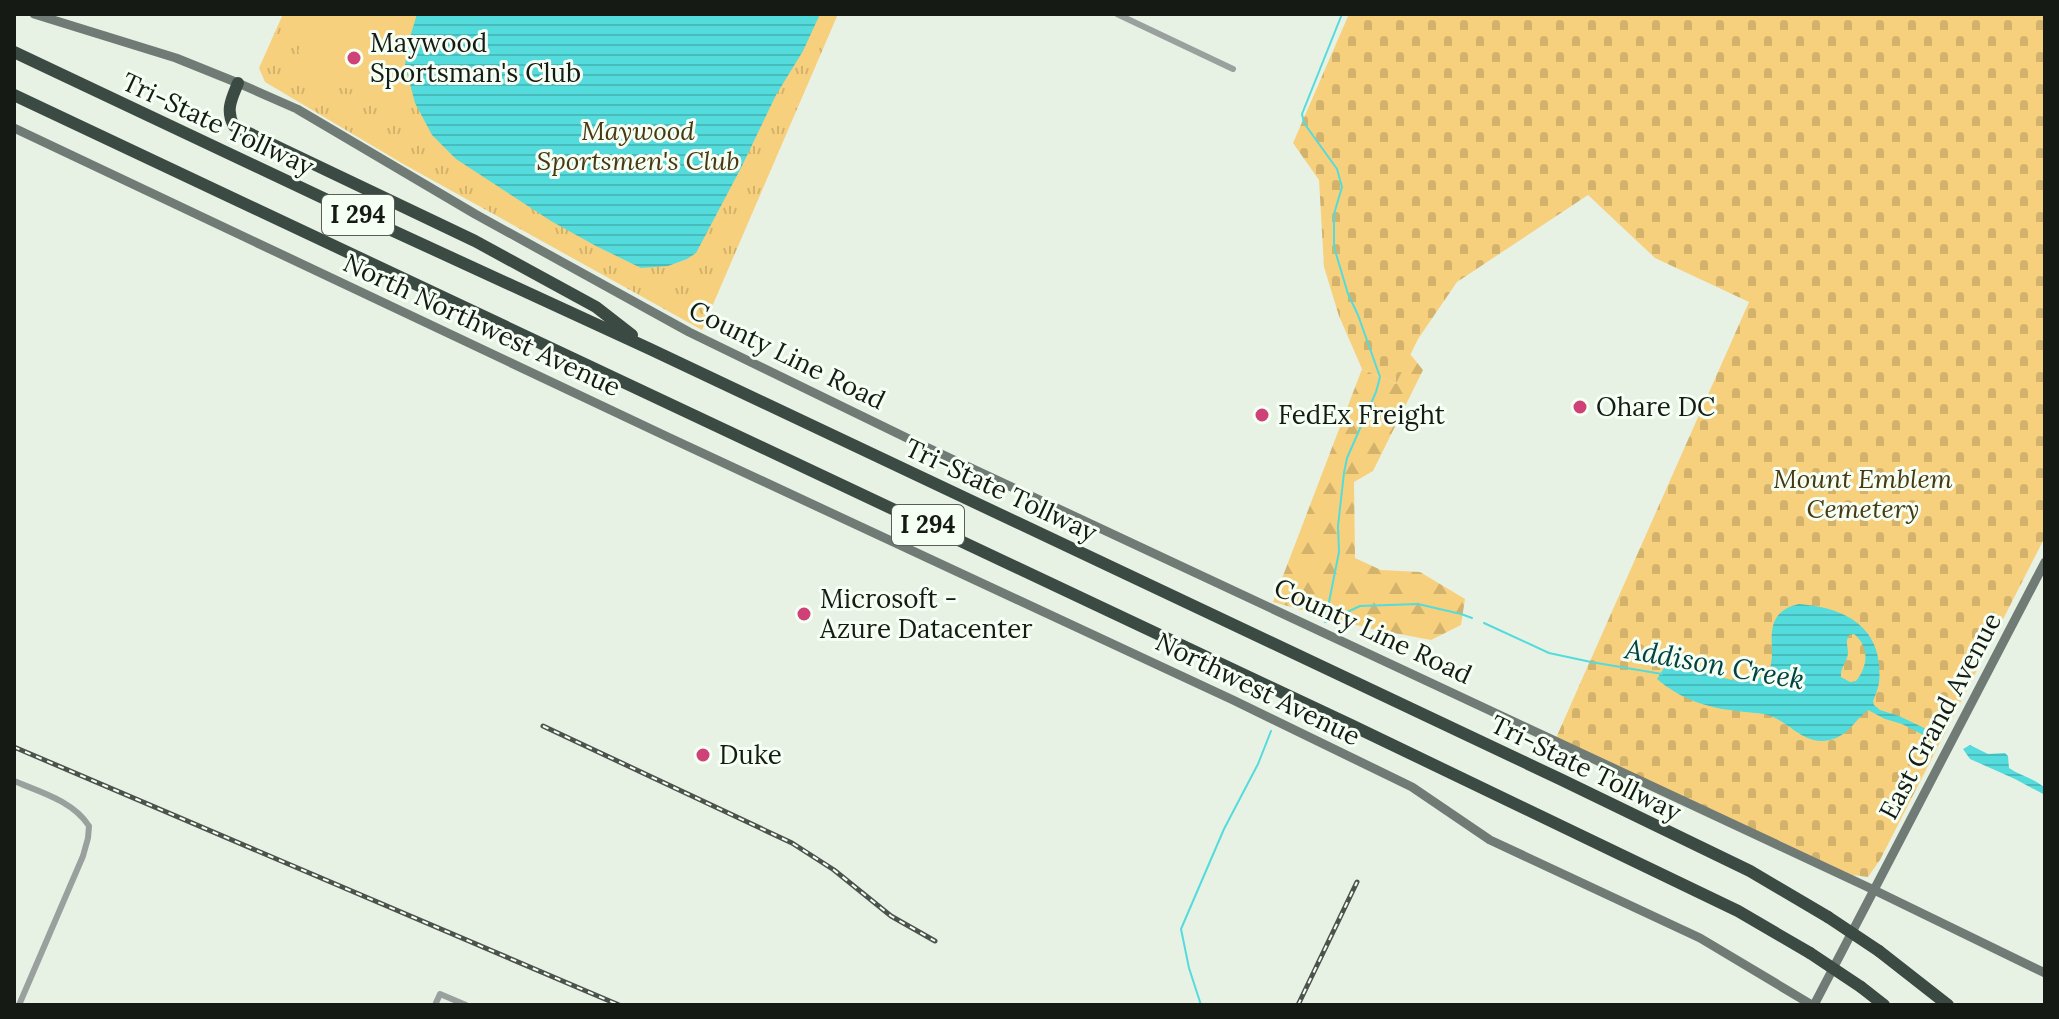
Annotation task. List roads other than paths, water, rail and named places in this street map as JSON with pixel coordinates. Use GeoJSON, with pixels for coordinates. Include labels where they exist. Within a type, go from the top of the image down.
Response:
{"type":"FeatureCollection","features":[{"type":"Feature","properties":{"kind":"highway","name":"Tri-State Tollway"},"geometry":{"type":"LineString","coordinates":[[14,52],[650,349],[1750,871],[1879,951],[1948,1005]]}},
{"type":"Feature","properties":{"kind":"highway"},"geometry":{"type":"LineString","coordinates":[[238,83],[229,108],[229,117],[234,126],[475,241],[596,307],[650,349]]}},
{"type":"Feature","properties":{"kind":"highway","name":"I 294"},"geometry":{"type":"LineString","coordinates":[[14,95],[1351,725],[1738,911],[1810,953],[1884,1005]]}},
{"type":"Feature","properties":{"kind":"street","name":"County Line Road"},"geometry":{"type":"LineString","coordinates":[[34,14],[176,58],[297,109],[475,214],[701,338],[2045,973]]}},
{"type":"Feature","properties":{"kind":"street"},"geometry":{"type":"LineString","coordinates":[[1117,14],[1233,69]]}},
{"type":"Feature","properties":{"kind":"street","name":"North Northwest Avenue"},"geometry":{"type":"LineString","coordinates":[[14,128],[670,438]]}},
{"type":"Feature","properties":{"kind":"street","name":"Northwest Avenue"},"geometry":{"type":"LineString","coordinates":[[670,438],[1233,700],[1412,787],[1490,840],[1700,938],[1813,1005]]}},
{"type":"Feature","properties":{"kind":"street","name":"East Grand Avenue"},"geometry":{"type":"LineString","coordinates":[[1813,1005],[2045,562]]}},
{"type":"Feature","properties":{"kind":"street"},"geometry":{"type":"LineString","coordinates":[[14,781],[64,803],[79,813],[89,826],[83,856],[19,1005]]}},
{"type":"Feature","properties":{"kind":"street"},"geometry":{"type":"LineString","coordinates":[[435,1005],[440,994],[466,1005]]}},
{"type":"Feature","properties":{"kind":"water","name":"Maywood Sportsmen's Club"},"geometry":{"type":"Polygon","coordinates":[[[417,14],[820,14],[696,253],[668,266],[641,268],[551,221],[456,159],[432,135],[415,103],[405,65],[417,14]]]}},
{"type":"Feature","properties":{"kind":"water"},"geometry":{"type":"Polygon","coordinates":[[[1799,604],[1827,609],[1852,619],[1862,627],[1876,649],[1879,664],[1874,705],[1941,736],[1939,740],[1868,710],[1836,738],[1812,740],[1776,718],[1705,705],[1675,692],[1657,679],[1664,668],[1676,666],[1740,681],[1763,676],[1772,660],[1776,618],[1799,604]],[[1854,634],[1849,635],[1847,640],[1848,653],[1841,677],[1850,682],[1856,681],[1865,663],[1865,651],[1854,634]]]}},
{"type":"Feature","properties":{"kind":"water"},"geometry":{"type":"Polygon","coordinates":[[[1970,745],[1988,754],[2005,753],[2009,768],[2045,788],[2045,795],[1970,759],[1963,749],[1970,745]]]}},
{"type":"Feature","properties":{"kind":"waterway"},"geometry":{"type":"LineString","coordinates":[[1325,622],[1339,552],[1338,526],[1347,458],[1380,377],[1348,294],[1334,247],[1334,214],[1342,187],[1337,169],[1304,123],[1302,114],[1342,14]]}},
{"type":"Feature","properties":{"kind":"waterway","name":"Addison Creek"},"geometry":{"type":"LineString","coordinates":[[1326,622],[1360,606],[1418,604],[1472,618]]}},
{"type":"Feature","properties":{"kind":"waterway","name":"Addison Creek"},"geometry":{"type":"LineString","coordinates":[[1484,623],[1549,653],[1662,674]]}},
{"type":"Feature","properties":{"kind":"waterway","name":"Addison Creek"},"geometry":{"type":"LineString","coordinates":[[1201,1005],[1181,929],[1271,731]]}},
{"type":"Feature","properties":{"kind":"railway"},"geometry":{"type":"LineString","coordinates":[[543,726],[792,843],[834,870],[891,916],[935,941]]}},
{"type":"Feature","properties":{"kind":"railway"},"geometry":{"type":"LineString","coordinates":[[14,747],[619,1005]]}},
{"type":"Feature","properties":{"kind":"railway"},"geometry":{"type":"LineString","coordinates":[[1298,1005],[1357,882]]}},
{"type":"Feature","properties":{"kind":"place","name":"Maywood Sportsman's Club"},"geometry":{"type":"Point","coordinates":[354,58]}},
{"type":"Feature","properties":{"kind":"place","name":"Ohare DC"},"geometry":{"type":"Point","coordinates":[1580,407]}},
{"type":"Feature","properties":{"kind":"place","name":"FedEx Freight"},"geometry":{"type":"Point","coordinates":[1262,415]}},
{"type":"Feature","properties":{"kind":"place","name":"Microsoft - Azure Datacenter"},"geometry":{"type":"Point","coordinates":[804,614]}},
{"type":"Feature","properties":{"kind":"place","name":"Duke"},"geometry":{"type":"Point","coordinates":[703,755]}},
{"type":"Feature","properties":{"kind":"park label","name":"Mount Emblem Cemetery"},"geometry":{"type":"Point","coordinates":[1863,494]}}]}
